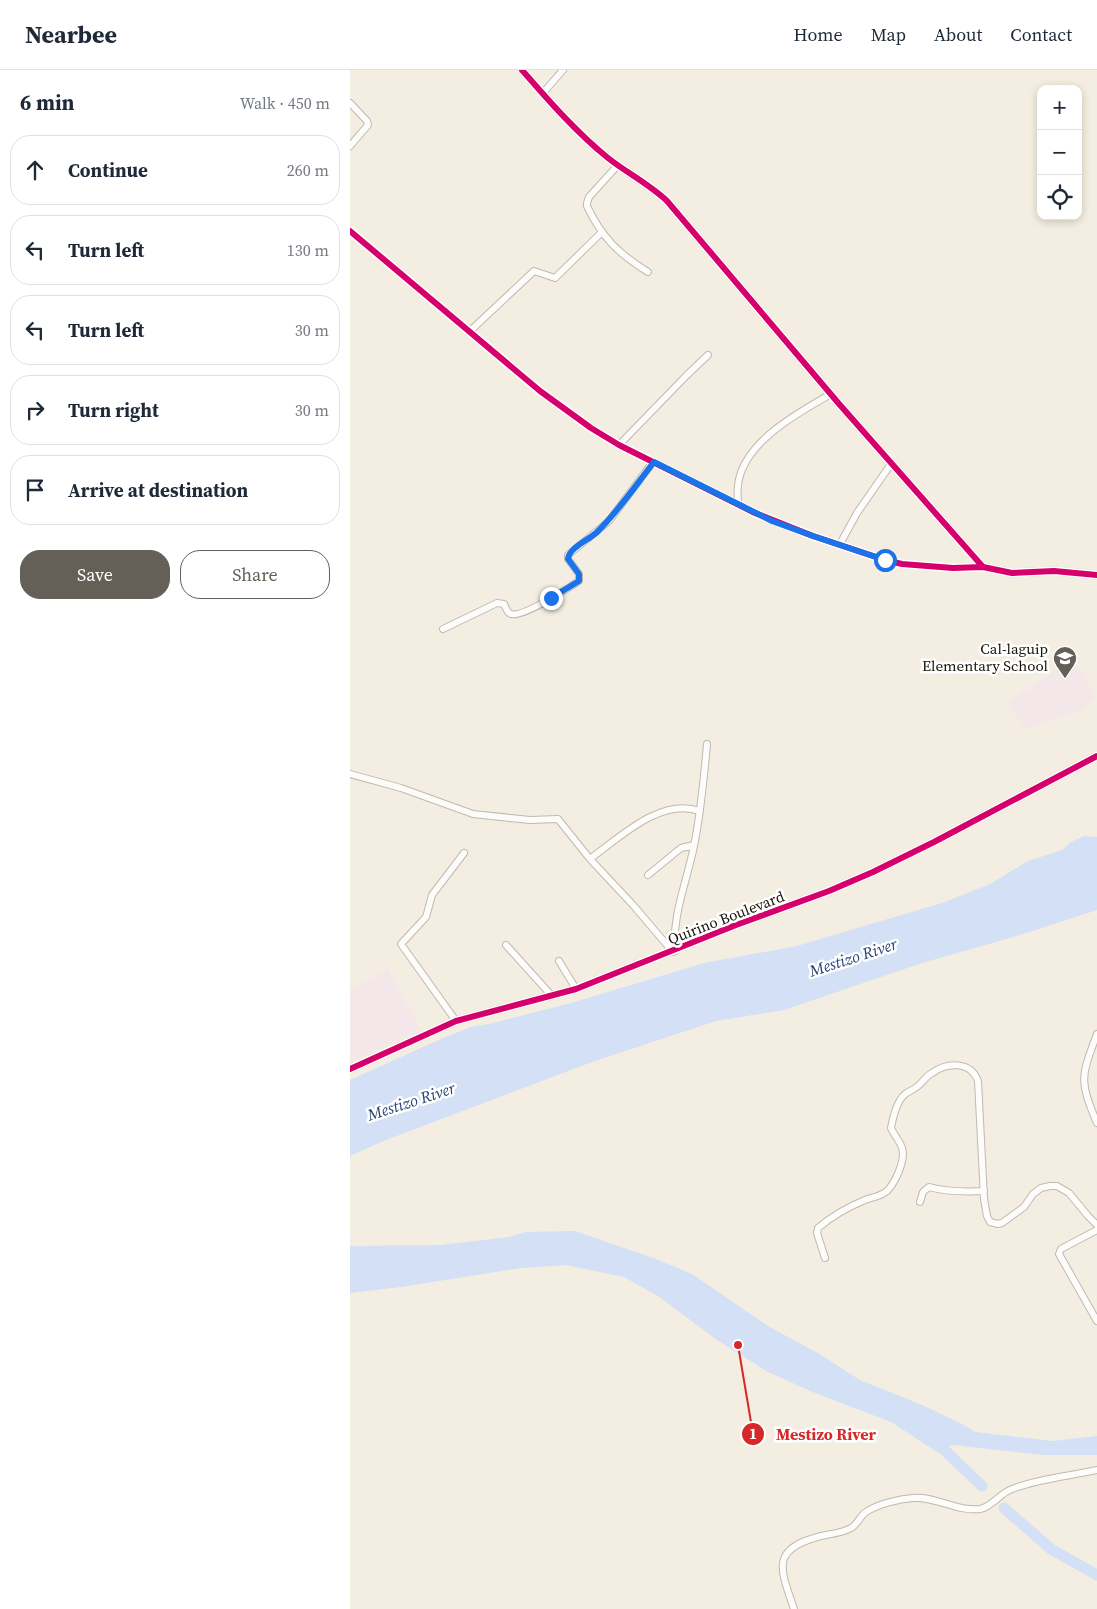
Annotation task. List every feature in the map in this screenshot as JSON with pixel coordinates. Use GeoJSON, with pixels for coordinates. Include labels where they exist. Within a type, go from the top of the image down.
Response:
{"type":"FeatureCollection","features":[{"type":"Feature","properties":{"kind":"street"},"geometry":{"type":"LineString","coordinates":[[522,70],[595,147],[667,201],[891,464],[983,567]]}},
{"type":"Feature","properties":{"kind":"street"},"geometry":{"type":"LineString","coordinates":[[543,94],[563,70]]}},
{"type":"Feature","properties":{"kind":"street"},"geometry":{"type":"LineString","coordinates":[[350,103],[367,121],[368,125],[350,146]]}},
{"type":"Feature","properties":{"kind":"street"},"geometry":{"type":"LineString","coordinates":[[618,166],[589,197],[587,203],[591,215],[618,251],[648,272]]}},
{"type":"Feature","properties":{"kind":"street"},"geometry":{"type":"LineString","coordinates":[[350,231],[540,391],[591,428],[619,445],[772,521],[885,560],[902,564],[953,568],[983,567],[1012,573],[1054,571],[1097,575]]}},
{"type":"Feature","properties":{"kind":"street"},"geometry":{"type":"LineString","coordinates":[[469,332],[534,271],[555,278],[602,232]]}},
{"type":"Feature","properties":{"kind":"street"},"geometry":{"type":"LineString","coordinates":[[619,445],[708,356]]}},
{"type":"Feature","properties":{"kind":"street"},"geometry":{"type":"LineString","coordinates":[[738,504],[738,482],[749,457],[763,440],[790,418],[831,394]]}},
{"type":"Feature","properties":{"kind":"street"},"geometry":{"type":"LineString","coordinates":[[443,629],[497,603],[504,604],[509,613],[522,613],[579,581],[579,574],[568,559],[568,555],[609,521],[654,462]]}},
{"type":"Feature","properties":{"kind":"street"},"geometry":{"type":"LineString","coordinates":[[840,544],[862,506],[891,464]]}},
{"type":"Feature","properties":{"kind":"street"},"geometry":{"type":"LineString","coordinates":[[674,951],[675,922],[694,845],[700,811],[707,744]]}},
{"type":"Feature","properties":{"kind":"street","name":"Quirino Boulevard"},"geometry":{"type":"LineString","coordinates":[[350,1069],[456,1021],[576,989],[736,925],[829,891],[873,872],[1097,756]]}},
{"type":"Feature","properties":{"kind":"street"},"geometry":{"type":"LineString","coordinates":[[350,774],[401,788],[473,814],[530,820],[558,819],[590,859],[674,951]]}},
{"type":"Feature","properties":{"kind":"street"},"geometry":{"type":"LineString","coordinates":[[590,859],[658,812],[679,807],[700,811]]}},
{"type":"Feature","properties":{"kind":"street"},"geometry":{"type":"LineString","coordinates":[[648,876],[681,848],[694,845]]}},
{"type":"Feature","properties":{"kind":"street"},"geometry":{"type":"LineString","coordinates":[[456,1021],[402,944],[426,917],[432,895],[464,853]]}},
{"type":"Feature","properties":{"kind":"street"},"geometry":{"type":"LineString","coordinates":[[506,945],[552,996]]}},
{"type":"Feature","properties":{"kind":"street"},"geometry":{"type":"LineString","coordinates":[[558,961],[576,989]]}},
{"type":"Feature","properties":{"kind":"street"},"geometry":{"type":"LineString","coordinates":[[1097,1034],[1085,1065],[1083,1083],[1097,1123]]}},
{"type":"Feature","properties":{"kind":"street"},"geometry":{"type":"LineString","coordinates":[[825,1258],[817,1233],[818,1228],[838,1214],[887,1191],[897,1174],[904,1156],[900,1143],[891,1128],[898,1105],[904,1095],[918,1086],[930,1073],[953,1065],[966,1066],[974,1072],[978,1081],[984,1191],[987,1216],[990,1222],[994,1224],[1002,1223],[1024,1207],[1033,1194],[1041,1188],[1057,1186],[1069,1193],[1097,1225]]}},
{"type":"Feature","properties":{"kind":"street"},"geometry":{"type":"LineString","coordinates":[[920,1202],[923,1192],[929,1187],[959,1192],[984,1191]]}},
{"type":"Feature","properties":{"kind":"street"},"geometry":{"type":"LineString","coordinates":[[1097,1230],[1061,1250],[1059,1254],[1097,1321]]}},
{"type":"Feature","properties":{"kind":"street"},"geometry":{"type":"LineString","coordinates":[[794,1609],[781,1568],[786,1553],[800,1543],[850,1529],[866,1512],[899,1500],[913,1498],[924,1498],[955,1506],[981,1509],[1003,1493],[1019,1486],[1097,1470]]}},
{"type":"Feature","properties":{"kind":"shaded area","name":"Cal-laguip Elementary School"},"geometry":{"type":"Polygon","coordinates":[[[1074,659],[1097,698],[1078,712],[1024,729],[1008,702],[1074,659]]]}},
{"type":"Feature","properties":{"kind":"shaded area"},"geometry":{"type":"Polygon","coordinates":[[[388,969],[421,1030],[350,1062],[350,989],[388,969]]]}},
{"type":"Feature","properties":{"kind":"water"},"geometry":{"type":"Polygon","coordinates":[[[1084,836],[1097,837],[1097,910],[1017,936],[922,963],[784,1010],[716,1021],[592,1062],[381,1142],[350,1156],[350,1080],[443,1038],[474,1026],[489,1024],[571,1003],[704,963],[797,946],[945,902],[990,884],[1028,861],[1062,850],[1071,842],[1084,836]]]}},
{"type":"Feature","properties":{"kind":"water"},"geometry":{"type":"Polygon","coordinates":[[[575,1231],[656,1259],[692,1274],[768,1326],[821,1355],[860,1380],[922,1405],[975,1432],[1053,1441],[1097,1436],[1097,1455],[1043,1455],[952,1445],[937,1452],[891,1422],[815,1393],[768,1372],[717,1340],[658,1296],[624,1277],[566,1265],[521,1268],[350,1293],[350,1246],[440,1245],[509,1237],[526,1232],[575,1231]]]}},
{"type":"Feature","properties":{"kind":"waterway","name":"Mestizo River"},"geometry":{"type":"LineString","coordinates":[[933,1439],[982,1486]]}},
{"type":"Feature","properties":{"kind":"waterway","name":"Mestizo River"},"geometry":{"type":"LineString","coordinates":[[1004,1508],[1051,1549],[1097,1575]]}},
{"type":"Feature","properties":{"kind":"cycle path"},"geometry":{"type":"LineString","coordinates":[[522,70],[563,116],[596,148],[667,201],[840,405],[983,567]]}},
{"type":"Feature","properties":{"kind":"cycle path"},"geometry":{"type":"LineString","coordinates":[[350,231],[540,391],[591,428],[619,445],[755,513],[813,536],[902,564],[953,568],[983,567],[1012,573],[1054,571],[1097,575]]}},
{"type":"Feature","properties":{"kind":"cycle path"},"geometry":{"type":"LineString","coordinates":[[350,1069],[456,1021],[576,989],[736,925],[829,891],[934,842],[1097,756]]}},
{"type":"Feature","properties":{"kind":"place","name":"Cal-laguip Elementary School"},"geometry":{"type":"Point","coordinates":[1065,679]}},
{"type":"Feature","properties":{"kind":"place","name":"Mestizo River"},"geometry":{"type":"Point","coordinates":[738,1345]}},
{"type":"Feature","properties":{"kind":"route"},"geometry":{"type":"LineString","coordinates":[[551,598],[579,581],[579,574],[568,559],[568,555],[609,521],[654,462],[772,521],[885,560]]}}]}
